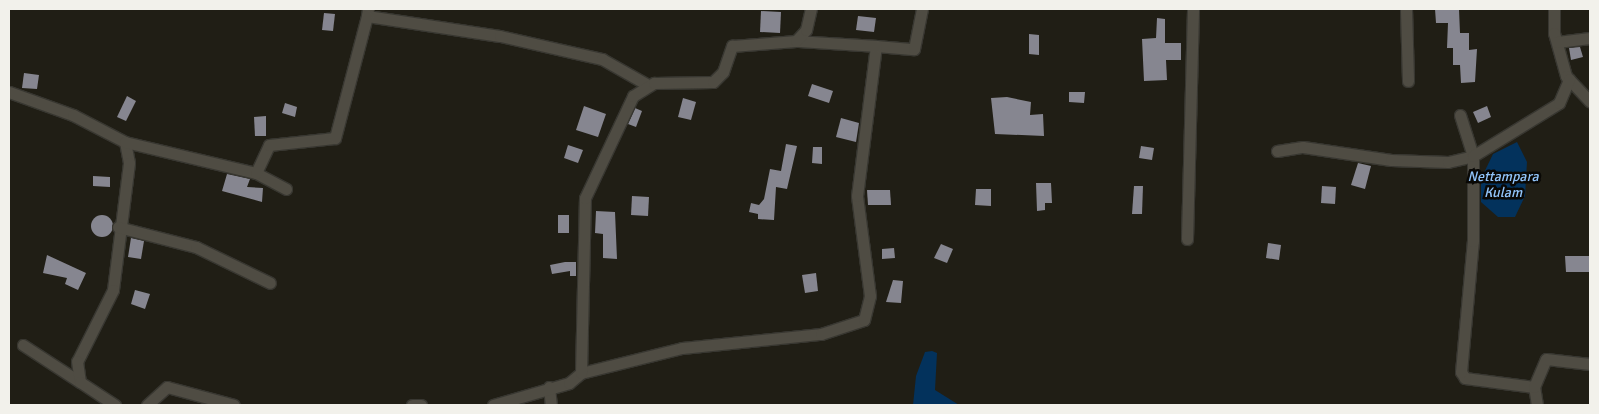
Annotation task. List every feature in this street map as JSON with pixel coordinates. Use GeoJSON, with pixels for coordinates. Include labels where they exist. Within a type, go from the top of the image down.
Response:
{"type":"FeatureCollection","features":[{"type":"Feature","properties":{"kind":"street"},"geometry":{"type":"LineString","coordinates":[[796,41],[806,30],[811,9]]}},
{"type":"Feature","properties":{"kind":"street"},"geometry":{"type":"LineString","coordinates":[[256,173],[269,145],[335,138],[368,12],[500,36],[602,59],[648,85],[713,82],[723,72],[732,46],[796,41],[914,48],[922,9]]}},
{"type":"Feature","properties":{"kind":"street"},"geometry":{"type":"LineString","coordinates":[[1187,239],[1192,9]]}},
{"type":"Feature","properties":{"kind":"street"},"geometry":{"type":"LineString","coordinates":[[1406,9],[1408,81]]}},
{"type":"Feature","properties":{"kind":"street"},"geometry":{"type":"LineString","coordinates":[[1554,9],[1557,42],[1569,79],[1590,102]]}},
{"type":"Feature","properties":{"kind":"street"},"geometry":{"type":"LineString","coordinates":[[1557,42],[1590,38]]}},
{"type":"Feature","properties":{"kind":"street"},"geometry":{"type":"LineString","coordinates":[[493,405],[569,383],[581,373],[682,348],[821,334],[864,320],[870,296],[858,196],[876,46]]}},
{"type":"Feature","properties":{"kind":"street"},"geometry":{"type":"LineString","coordinates":[[1277,151],[1303,147],[1391,160],[1448,162],[1473,156],[1559,103],[1569,79]]}},
{"type":"Feature","properties":{"kind":"street"},"geometry":{"type":"LineString","coordinates":[[581,373],[585,198],[623,112],[648,85]]}},
{"type":"Feature","properties":{"kind":"street"},"geometry":{"type":"LineString","coordinates":[[9,92],[73,116],[125,142],[256,173],[286,190]]}},
{"type":"Feature","properties":{"kind":"street"},"geometry":{"type":"LineString","coordinates":[[1460,115],[1473,156],[1473,240],[1461,372],[1465,378],[1534,387]]}},
{"type":"Feature","properties":{"kind":"street"},"geometry":{"type":"LineString","coordinates":[[80,382],[78,361],[113,290],[118,228],[129,163],[125,142]]}},
{"type":"Feature","properties":{"kind":"street"},"geometry":{"type":"LineString","coordinates":[[118,228],[196,247],[270,283]]}},
{"type":"Feature","properties":{"kind":"street"},"geometry":{"type":"LineString","coordinates":[[23,346],[115,405]]}},
{"type":"Feature","properties":{"kind":"street"},"geometry":{"type":"LineString","coordinates":[[1537,405],[1534,387],[1546,359],[1590,364]]}},
{"type":"Feature","properties":{"kind":"street"},"geometry":{"type":"LineString","coordinates":[[147,405],[167,387],[234,405]]}},
{"type":"Feature","properties":{"kind":"street"},"geometry":{"type":"LineString","coordinates":[[549,388],[551,405]]}},
{"type":"Feature","properties":{"kind":"street"},"geometry":{"type":"LineString","coordinates":[[412,405],[421,405]]}},
{"type":"Feature","properties":{"kind":"water","name":"Nettampara Kulam"},"geometry":{"type":"Polygon","coordinates":[[[1517,142],[1527,162],[1525,196],[1515,217],[1498,217],[1481,202],[1481,179],[1493,154],[1517,142]]]}},
{"type":"Feature","properties":{"kind":"water"},"geometry":{"type":"Polygon","coordinates":[[[932,351],[937,353],[935,390],[959,405],[913,405],[916,376],[925,352],[932,351]]]}},
{"type":"Feature","properties":{"kind":"building"},"geometry":{"type":"Polygon","coordinates":[[[1435,9],[1459,9],[1460,33],[1469,33],[1469,50],[1477,49],[1475,82],[1461,83],[1460,65],[1453,65],[1453,48],[1447,48],[1448,23],[1436,23],[1435,9]]]}},
{"type":"Feature","properties":{"kind":"building"},"geometry":{"type":"Polygon","coordinates":[[[761,11],[781,12],[780,33],[760,32],[761,11]]]}},
{"type":"Feature","properties":{"kind":"building"},"geometry":{"type":"Polygon","coordinates":[[[324,13],[335,14],[333,31],[322,30],[324,13]]]}},
{"type":"Feature","properties":{"kind":"building"},"geometry":{"type":"Polygon","coordinates":[[[858,16],[876,18],[874,32],[856,30],[858,16]]]}},
{"type":"Feature","properties":{"kind":"building"},"geometry":{"type":"Polygon","coordinates":[[[1157,18],[1165,19],[1165,43],[1181,43],[1181,60],[1166,60],[1167,80],[1144,81],[1142,39],[1156,38],[1157,18]]]}},
{"type":"Feature","properties":{"kind":"building"},"geometry":{"type":"Polygon","coordinates":[[[1029,34],[1039,35],[1039,55],[1029,54],[1029,34]]]}},
{"type":"Feature","properties":{"kind":"building"},"geometry":{"type":"Polygon","coordinates":[[[1580,47],[1583,57],[1571,60],[1569,48],[1580,47]]]}},
{"type":"Feature","properties":{"kind":"building"},"geometry":{"type":"Polygon","coordinates":[[[24,73],[39,75],[37,89],[22,88],[24,73]]]}},
{"type":"Feature","properties":{"kind":"building"},"geometry":{"type":"Polygon","coordinates":[[[812,84],[833,91],[829,103],[808,96],[812,84]]]}},
{"type":"Feature","properties":{"kind":"building"},"geometry":{"type":"Polygon","coordinates":[[[1069,92],[1085,92],[1084,103],[1069,102],[1069,92]]]}},
{"type":"Feature","properties":{"kind":"building"},"geometry":{"type":"Polygon","coordinates":[[[127,96],[136,101],[126,121],[117,117],[127,96]]]}},
{"type":"Feature","properties":{"kind":"building"},"geometry":{"type":"Polygon","coordinates":[[[1007,97],[1031,102],[1030,115],[1043,114],[1044,136],[995,134],[991,98],[1007,97]]]}},
{"type":"Feature","properties":{"kind":"building"},"geometry":{"type":"Polygon","coordinates":[[[683,98],[696,102],[691,120],[678,117],[683,98]]]}},
{"type":"Feature","properties":{"kind":"building"},"geometry":{"type":"Polygon","coordinates":[[[285,103],[297,107],[295,117],[282,113],[285,103]]]}},
{"type":"Feature","properties":{"kind":"building"},"geometry":{"type":"Polygon","coordinates":[[[584,106],[606,114],[598,137],[576,130],[584,106]]]}},
{"type":"Feature","properties":{"kind":"building"},"geometry":{"type":"Polygon","coordinates":[[[1487,106],[1491,117],[1478,123],[1473,112],[1487,106]]]}},
{"type":"Feature","properties":{"kind":"building"},"geometry":{"type":"Polygon","coordinates":[[[635,108],[642,111],[636,127],[628,124],[635,108]]]}},
{"type":"Feature","properties":{"kind":"building"},"geometry":{"type":"Polygon","coordinates":[[[266,116],[266,136],[255,136],[254,117],[266,116]]]}},
{"type":"Feature","properties":{"kind":"building"},"geometry":{"type":"Polygon","coordinates":[[[841,118],[859,123],[856,142],[836,137],[841,118]]]}},
{"type":"Feature","properties":{"kind":"building"},"geometry":{"type":"Polygon","coordinates":[[[786,144],[797,146],[787,189],[776,187],[774,220],[758,219],[758,214],[749,212],[751,203],[759,205],[764,199],[770,169],[781,171],[786,144]]]}},
{"type":"Feature","properties":{"kind":"building"},"geometry":{"type":"Polygon","coordinates":[[[568,145],[583,150],[578,163],[564,158],[568,145]]]}},
{"type":"Feature","properties":{"kind":"building"},"geometry":{"type":"Polygon","coordinates":[[[1141,146],[1154,148],[1152,160],[1139,158],[1141,146]]]}},
{"type":"Feature","properties":{"kind":"building"},"geometry":{"type":"Polygon","coordinates":[[[813,147],[822,147],[822,164],[812,163],[813,147]]]}},
{"type":"Feature","properties":{"kind":"building"},"geometry":{"type":"Polygon","coordinates":[[[1358,163],[1371,166],[1365,189],[1351,185],[1358,163]]]}},
{"type":"Feature","properties":{"kind":"building"},"geometry":{"type":"Polygon","coordinates":[[[227,174],[250,179],[247,187],[263,188],[262,202],[222,191],[227,174]]]}},
{"type":"Feature","properties":{"kind":"building"},"geometry":{"type":"Polygon","coordinates":[[[93,176],[110,177],[110,187],[93,186],[93,176]]]}},
{"type":"Feature","properties":{"kind":"building"},"geometry":{"type":"Polygon","coordinates":[[[1036,183],[1051,183],[1052,203],[1045,203],[1045,210],[1037,211],[1036,183]]]}},
{"type":"Feature","properties":{"kind":"building"},"geometry":{"type":"Polygon","coordinates":[[[1134,186],[1143,186],[1142,214],[1132,214],[1134,186]]]}},
{"type":"Feature","properties":{"kind":"building"},"geometry":{"type":"Polygon","coordinates":[[[1322,186],[1336,187],[1335,204],[1321,203],[1322,186]]]}},
{"type":"Feature","properties":{"kind":"building"},"geometry":{"type":"Polygon","coordinates":[[[976,189],[991,189],[991,206],[975,205],[976,189]]]}},
{"type":"Feature","properties":{"kind":"building"},"geometry":{"type":"Polygon","coordinates":[[[867,190],[890,190],[891,205],[868,205],[867,190]]]}},
{"type":"Feature","properties":{"kind":"building"},"geometry":{"type":"Polygon","coordinates":[[[632,196],[649,197],[648,216],[631,215],[632,196]]]}},
{"type":"Feature","properties":{"kind":"building"},"geometry":{"type":"Polygon","coordinates":[[[596,211],[615,212],[617,259],[603,258],[603,234],[595,233],[596,211]]]}},
{"type":"Feature","properties":{"kind":"building"},"geometry":{"type":"Polygon","coordinates":[[[102,215],[110,218],[113,226],[110,234],[102,237],[94,234],[91,226],[94,218],[102,215]]]}},
{"type":"Feature","properties":{"kind":"building"},"geometry":{"type":"Polygon","coordinates":[[[558,215],[569,215],[569,233],[558,233],[558,215]]]}},
{"type":"Feature","properties":{"kind":"building"},"geometry":{"type":"Polygon","coordinates":[[[131,238],[144,241],[141,259],[128,257],[131,238]]]}},
{"type":"Feature","properties":{"kind":"building"},"geometry":{"type":"Polygon","coordinates":[[[1268,243],[1281,245],[1279,260],[1266,258],[1268,243]]]}},
{"type":"Feature","properties":{"kind":"building"},"geometry":{"type":"Polygon","coordinates":[[[941,244],[953,249],[947,263],[934,258],[941,244]]]}},
{"type":"Feature","properties":{"kind":"building"},"geometry":{"type":"Polygon","coordinates":[[[894,248],[895,258],[882,259],[882,249],[894,248]]]}},
{"type":"Feature","properties":{"kind":"building"},"geometry":{"type":"Polygon","coordinates":[[[47,255],[86,273],[78,290],[65,284],[67,278],[43,273],[47,255]]]}},
{"type":"Feature","properties":{"kind":"building"},"geometry":{"type":"Polygon","coordinates":[[[1565,256],[1590,256],[1590,272],[1566,272],[1565,256]]]}},
{"type":"Feature","properties":{"kind":"building"},"geometry":{"type":"Polygon","coordinates":[[[576,262],[576,276],[570,276],[570,271],[552,274],[550,265],[576,262]]]}},
{"type":"Feature","properties":{"kind":"building"},"geometry":{"type":"Polygon","coordinates":[[[816,273],[818,291],[805,293],[802,275],[816,273]]]}},
{"type":"Feature","properties":{"kind":"building"},"geometry":{"type":"Polygon","coordinates":[[[893,280],[903,281],[901,303],[886,302],[893,280]]]}},
{"type":"Feature","properties":{"kind":"building"},"geometry":{"type":"Polygon","coordinates":[[[135,290],[150,294],[145,309],[131,304],[135,290]]]}}]}
